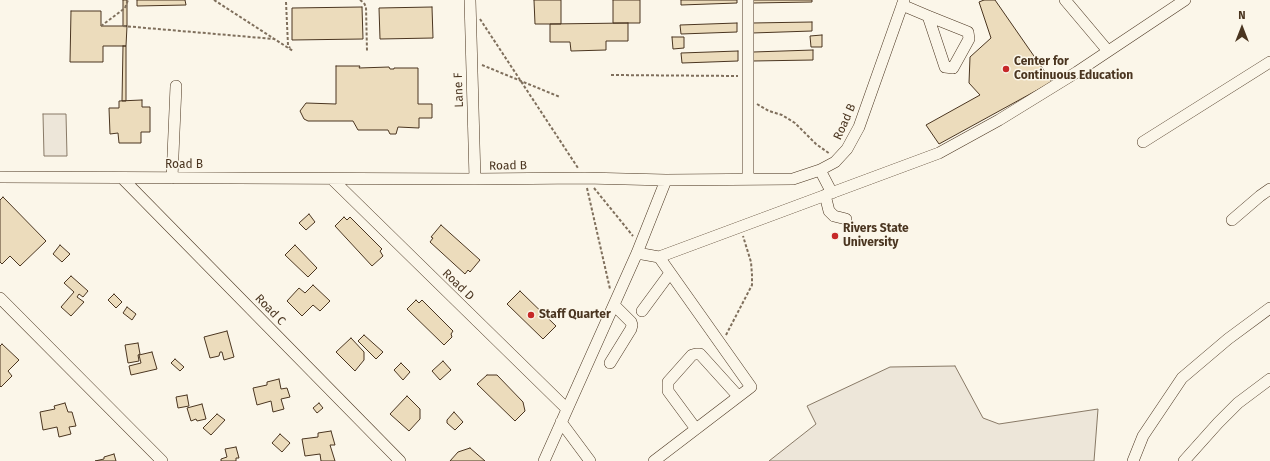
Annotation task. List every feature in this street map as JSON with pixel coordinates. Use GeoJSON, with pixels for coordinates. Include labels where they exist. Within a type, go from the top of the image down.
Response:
{"type":"FeatureCollection","features":[{"type":"Feature","properties":{"kind":"street"},"geometry":{"type":"LineString","coordinates":[[748,0],[748,179]]}},
{"type":"Feature","properties":{"kind":"street"},"geometry":{"type":"LineString","coordinates":[[1065,0],[1108,51]]}},
{"type":"Feature","properties":{"kind":"street"},"geometry":{"type":"LineString","coordinates":[[659,257],[939,154],[999,120],[1185,0]]}},
{"type":"Feature","properties":{"kind":"street","name":"Lane F"},"geometry":{"type":"LineString","coordinates":[[470,2],[475,179]]}},
{"type":"Feature","properties":{"kind":"street"},"geometry":{"type":"LineString","coordinates":[[903,3],[928,16],[968,32],[969,39],[953,68],[944,67],[928,16]]}},
{"type":"Feature","properties":{"kind":"street","name":"Road B"},"geometry":{"type":"LineString","coordinates":[[0,177],[332,179],[585,178],[666,180],[793,179],[820,170],[837,160],[847,149],[859,127],[903,3]]}},
{"type":"Feature","properties":{"kind":"street"},"geometry":{"type":"LineString","coordinates":[[1143,142],[1270,62]]}},
{"type":"Feature","properties":{"kind":"street"},"geometry":{"type":"LineString","coordinates":[[172,178],[176,86]]}},
{"type":"Feature","properties":{"kind":"street"},"geometry":{"type":"LineString","coordinates":[[820,170],[828,194],[829,211],[834,216],[846,219]]}},
{"type":"Feature","properties":{"kind":"street","name":"Road C"},"geometry":{"type":"LineString","coordinates":[[122,178],[400,461]]}},
{"type":"Feature","properties":{"kind":"street","name":"Road D"},"geometry":{"type":"LineString","coordinates":[[332,179],[567,409]]}},
{"type":"Feature","properties":{"kind":"street"},"geometry":{"type":"LineString","coordinates":[[544,461],[639,249],[666,180]]}},
{"type":"Feature","properties":{"kind":"street"},"geometry":{"type":"LineString","coordinates":[[1232,220],[1270,189]]}},
{"type":"Feature","properties":{"kind":"street"},"geometry":{"type":"LineString","coordinates":[[639,249],[659,257],[751,387],[654,461]]}},
{"type":"Feature","properties":{"kind":"street"},"geometry":{"type":"LineString","coordinates":[[642,311],[670,272]]}},
{"type":"Feature","properties":{"kind":"street"},"geometry":{"type":"LineString","coordinates":[[0,298],[162,461]]}},
{"type":"Feature","properties":{"kind":"street"},"geometry":{"type":"LineString","coordinates":[[610,363],[632,326],[631,322],[614,305]]}},
{"type":"Feature","properties":{"kind":"street"},"geometry":{"type":"LineString","coordinates":[[1133,461],[1143,436],[1182,378],[1228,339],[1270,308]]}},
{"type":"Feature","properties":{"kind":"street"},"geometry":{"type":"LineString","coordinates":[[696,429],[668,391],[668,382],[692,355],[700,354],[738,396]]}},
{"type":"Feature","properties":{"kind":"street"},"geometry":{"type":"LineString","coordinates":[[1184,461],[1238,403],[1270,379]]}},
{"type":"Feature","properties":{"kind":"street"},"geometry":{"type":"LineString","coordinates":[[561,422],[590,461]]}},
{"type":"Feature","properties":{"kind":"path"},"geometry":{"type":"LineString","coordinates":[[101,26],[124,8],[128,0]]}},
{"type":"Feature","properties":{"kind":"path"},"geometry":{"type":"LineString","coordinates":[[214,0],[293,51],[288,45],[286,2]]}},
{"type":"Feature","properties":{"kind":"path"},"geometry":{"type":"LineString","coordinates":[[360,0],[366,7],[366,51]]}},
{"type":"Feature","properties":{"kind":"path"},"geometry":{"type":"LineString","coordinates":[[470,2],[585,178],[639,249]]}},
{"type":"Feature","properties":{"kind":"path"},"geometry":{"type":"LineString","coordinates":[[123,26],[274,39]]}},
{"type":"Feature","properties":{"kind":"path"},"geometry":{"type":"LineString","coordinates":[[471,61],[560,97]]}},
{"type":"Feature","properties":{"kind":"path"},"geometry":{"type":"LineString","coordinates":[[611,75],[748,76]]}},
{"type":"Feature","properties":{"kind":"path"},"geometry":{"type":"LineString","coordinates":[[748,97],[769,111],[782,115],[795,123],[816,144],[837,160]]}},
{"type":"Feature","properties":{"kind":"path"},"geometry":{"type":"LineString","coordinates":[[585,178],[614,305]]}},
{"type":"Feature","properties":{"kind":"path"},"geometry":{"type":"LineString","coordinates":[[720,344],[752,285],[751,262],[740,227]]}},
{"type":"Feature","properties":{"kind":"shaded area"},"geometry":{"type":"Polygon","coordinates":[[[43,114],[66,114],[67,156],[44,156],[43,114]]]}},
{"type":"Feature","properties":{"kind":"shaded area"},"geometry":{"type":"Polygon","coordinates":[[[955,366],[983,418],[999,424],[1098,409],[1094,461],[769,461],[816,424],[807,406],[890,367],[955,366]]]}},
{"type":"Feature","properties":{"kind":"building"},"geometry":{"type":"Polygon","coordinates":[[[123,0],[127,0],[127,26],[123,26],[123,0]]]}},
{"type":"Feature","properties":{"kind":"building"},"geometry":{"type":"Polygon","coordinates":[[[137,0],[185,0],[186,5],[137,6],[137,0]]]}},
{"type":"Feature","properties":{"kind":"building"},"geometry":{"type":"Polygon","coordinates":[[[534,0],[561,0],[561,24],[535,24],[534,0]]]}},
{"type":"Feature","properties":{"kind":"building"},"geometry":{"type":"Polygon","coordinates":[[[613,0],[640,0],[640,23],[613,23],[613,0]]]}},
{"type":"Feature","properties":{"kind":"building"},"geometry":{"type":"Polygon","coordinates":[[[681,0],[737,0],[737,3],[681,5],[681,0]]]}},
{"type":"Feature","properties":{"kind":"building"},"geometry":{"type":"Polygon","coordinates":[[[752,0],[812,0],[812,2],[753,3],[752,0]]]}},
{"type":"Feature","properties":{"kind":"building","name":"Center for Continuous Education"},"geometry":{"type":"Polygon","coordinates":[[[984,0],[995,0],[1052,82],[939,144],[926,125],[980,95],[969,83],[970,57],[991,38],[979,2],[984,0]]]}},
{"type":"Feature","properties":{"kind":"building"},"geometry":{"type":"Polygon","coordinates":[[[362,7],[363,39],[292,40],[292,8],[362,7]]]}},
{"type":"Feature","properties":{"kind":"building"},"geometry":{"type":"Polygon","coordinates":[[[432,7],[433,38],[380,39],[379,8],[432,7]]]}},
{"type":"Feature","properties":{"kind":"building"},"geometry":{"type":"Polygon","coordinates":[[[71,11],[101,11],[101,26],[127,26],[126,46],[103,46],[103,62],[70,62],[71,11]]]}},
{"type":"Feature","properties":{"kind":"building"},"geometry":{"type":"Polygon","coordinates":[[[812,22],[812,31],[752,33],[752,23],[812,22]]]}},
{"type":"Feature","properties":{"kind":"building"},"geometry":{"type":"Polygon","coordinates":[[[628,23],[628,41],[606,41],[606,50],[571,51],[570,42],[550,42],[550,24],[628,23]]]}},
{"type":"Feature","properties":{"kind":"building"},"geometry":{"type":"Polygon","coordinates":[[[737,23],[737,32],[681,34],[680,25],[737,23]]]}},
{"type":"Feature","properties":{"kind":"building"},"geometry":{"type":"Polygon","coordinates":[[[822,35],[822,47],[811,47],[810,36],[822,35]]]}},
{"type":"Feature","properties":{"kind":"building"},"geometry":{"type":"Polygon","coordinates":[[[672,37],[684,37],[684,48],[673,49],[672,37]]]}},
{"type":"Feature","properties":{"kind":"building"},"geometry":{"type":"Polygon","coordinates":[[[123,46],[126,46],[126,101],[122,101],[123,46]]]}},
{"type":"Feature","properties":{"kind":"building"},"geometry":{"type":"Polygon","coordinates":[[[813,50],[813,60],[753,61],[753,52],[813,50]]]}},
{"type":"Feature","properties":{"kind":"building"},"geometry":{"type":"Polygon","coordinates":[[[738,51],[738,61],[682,63],[681,53],[738,51]]]}},
{"type":"Feature","properties":{"kind":"building"},"geometry":{"type":"Polygon","coordinates":[[[336,66],[360,66],[359,68],[389,67],[390,69],[418,68],[418,104],[432,104],[432,118],[419,118],[419,128],[398,127],[396,134],[390,134],[388,130],[358,130],[353,121],[308,121],[304,119],[300,111],[306,103],[336,104],[336,66]]]}},
{"type":"Feature","properties":{"kind":"building"},"geometry":{"type":"Polygon","coordinates":[[[142,100],[142,107],[150,107],[150,132],[141,132],[141,143],[119,143],[118,133],[110,134],[109,108],[119,108],[119,101],[142,100]]]}},
{"type":"Feature","properties":{"kind":"building"},"geometry":{"type":"Polygon","coordinates":[[[3,197],[46,241],[20,266],[10,256],[2,264],[0,262],[0,200],[3,197]]]}},
{"type":"Feature","properties":{"kind":"building"},"geometry":{"type":"Polygon","coordinates":[[[309,214],[315,222],[306,230],[299,223],[309,214]]]}},
{"type":"Feature","properties":{"kind":"building"},"geometry":{"type":"Polygon","coordinates":[[[344,217],[347,220],[350,217],[382,249],[380,251],[383,256],[372,266],[335,226],[344,217]]]}},
{"type":"Feature","properties":{"kind":"building"},"geometry":{"type":"Polygon","coordinates":[[[441,225],[480,260],[470,272],[468,270],[465,274],[430,242],[433,238],[431,237],[441,225]]]}},
{"type":"Feature","properties":{"kind":"building"},"geometry":{"type":"Polygon","coordinates":[[[60,245],[70,254],[62,262],[53,254],[60,245]]]}},
{"type":"Feature","properties":{"kind":"building"},"geometry":{"type":"Polygon","coordinates":[[[295,245],[317,268],[308,277],[285,255],[295,245]]]}},
{"type":"Feature","properties":{"kind":"building"},"geometry":{"type":"Polygon","coordinates":[[[71,276],[88,291],[83,297],[79,294],[77,297],[84,302],[71,316],[61,307],[74,292],[64,283],[71,276]]]}},
{"type":"Feature","properties":{"kind":"building"},"geometry":{"type":"Polygon","coordinates":[[[313,285],[330,301],[320,311],[313,305],[302,316],[287,301],[299,288],[305,293],[313,285]]]}},
{"type":"Feature","properties":{"kind":"building","name":"Staff Quarter"},"geometry":{"type":"Polygon","coordinates":[[[520,291],[556,326],[543,339],[507,304],[520,291]]]}},
{"type":"Feature","properties":{"kind":"building"},"geometry":{"type":"Polygon","coordinates":[[[114,294],[122,302],[116,308],[108,300],[114,294]]]}},
{"type":"Feature","properties":{"kind":"building"},"geometry":{"type":"Polygon","coordinates":[[[416,300],[419,303],[422,300],[453,331],[451,334],[452,337],[444,345],[407,309],[416,300]]]}},
{"type":"Feature","properties":{"kind":"building"},"geometry":{"type":"Polygon","coordinates":[[[127,307],[136,314],[132,320],[123,313],[127,307]]]}},
{"type":"Feature","properties":{"kind":"building"},"geometry":{"type":"Polygon","coordinates":[[[227,331],[234,357],[224,360],[222,352],[220,352],[219,356],[210,358],[204,337],[227,331]]]}},
{"type":"Feature","properties":{"kind":"building"},"geometry":{"type":"Polygon","coordinates":[[[364,335],[383,352],[376,359],[358,341],[364,335]]]}},
{"type":"Feature","properties":{"kind":"building"},"geometry":{"type":"Polygon","coordinates":[[[351,338],[364,352],[364,360],[355,371],[336,352],[351,338]]]}},
{"type":"Feature","properties":{"kind":"building"},"geometry":{"type":"Polygon","coordinates":[[[138,343],[140,354],[138,355],[139,361],[128,363],[125,345],[138,343]]]}},
{"type":"Feature","properties":{"kind":"building"},"geometry":{"type":"Polygon","coordinates":[[[2,344],[19,360],[8,371],[12,376],[1,387],[0,346],[2,344]]]}},
{"type":"Feature","properties":{"kind":"building"},"geometry":{"type":"Polygon","coordinates":[[[152,352],[157,369],[131,375],[129,366],[141,363],[139,355],[152,352]]]}},
{"type":"Feature","properties":{"kind":"building"},"geometry":{"type":"Polygon","coordinates":[[[175,359],[184,367],[180,371],[171,363],[175,359]]]}},
{"type":"Feature","properties":{"kind":"building"},"geometry":{"type":"Polygon","coordinates":[[[443,361],[451,370],[440,380],[432,371],[443,361]]]}},
{"type":"Feature","properties":{"kind":"building"},"geometry":{"type":"Polygon","coordinates":[[[401,363],[410,372],[403,380],[394,370],[401,363]]]}},
{"type":"Feature","properties":{"kind":"building"},"geometry":{"type":"Polygon","coordinates":[[[487,375],[497,375],[523,402],[525,411],[515,421],[477,384],[487,375]]]}},
{"type":"Feature","properties":{"kind":"building"},"geometry":{"type":"Polygon","coordinates":[[[279,379],[281,389],[287,388],[290,397],[281,399],[284,409],[273,412],[271,401],[257,405],[253,388],[267,385],[267,382],[279,379]]]}},
{"type":"Feature","properties":{"kind":"building"},"geometry":{"type":"Polygon","coordinates":[[[187,395],[189,406],[178,408],[176,397],[187,395]]]}},
{"type":"Feature","properties":{"kind":"building"},"geometry":{"type":"Polygon","coordinates":[[[407,396],[420,409],[420,419],[409,431],[390,414],[407,396]]]}},
{"type":"Feature","properties":{"kind":"building"},"geometry":{"type":"Polygon","coordinates":[[[65,403],[68,412],[72,412],[76,426],[69,427],[71,434],[59,437],[57,427],[43,430],[40,412],[55,409],[54,406],[65,403]]]}},
{"type":"Feature","properties":{"kind":"building"},"geometry":{"type":"Polygon","coordinates":[[[319,403],[323,408],[317,413],[313,408],[319,403]]]}},
{"type":"Feature","properties":{"kind":"building"},"geometry":{"type":"Polygon","coordinates":[[[202,404],[206,419],[197,421],[196,419],[191,421],[187,408],[202,404]]]}},
{"type":"Feature","properties":{"kind":"building"},"geometry":{"type":"Polygon","coordinates":[[[454,412],[463,422],[455,430],[447,423],[447,420],[454,412]]]}},
{"type":"Feature","properties":{"kind":"building"},"geometry":{"type":"Polygon","coordinates":[[[217,414],[225,420],[211,435],[203,428],[217,414]]]}},
{"type":"Feature","properties":{"kind":"building"},"geometry":{"type":"Polygon","coordinates":[[[331,431],[335,445],[330,445],[335,461],[321,461],[320,454],[305,456],[302,439],[318,437],[318,433],[331,431]]]}},
{"type":"Feature","properties":{"kind":"building"},"geometry":{"type":"Polygon","coordinates":[[[280,434],[290,443],[282,452],[272,443],[280,434]]]}},
{"type":"Feature","properties":{"kind":"building"},"geometry":{"type":"Polygon","coordinates":[[[236,447],[239,458],[236,458],[236,461],[221,461],[221,459],[227,457],[225,449],[236,447]]]}},
{"type":"Feature","properties":{"kind":"building"},"geometry":{"type":"Polygon","coordinates":[[[470,448],[485,461],[450,461],[458,452],[470,448]]]}},
{"type":"Feature","properties":{"kind":"building"},"geometry":{"type":"Polygon","coordinates":[[[114,454],[116,461],[95,461],[104,459],[104,457],[114,454]]]}},
{"type":"Feature","properties":{"kind":"place","name":"Center for Continuous Education"},"geometry":{"type":"Point","coordinates":[1006,69]}},
{"type":"Feature","properties":{"kind":"place","name":"Rivers State University"},"geometry":{"type":"Point","coordinates":[835,236]}},
{"type":"Feature","properties":{"kind":"place","name":"Staff Quarter"},"geometry":{"type":"Point","coordinates":[531,315]}}]}
